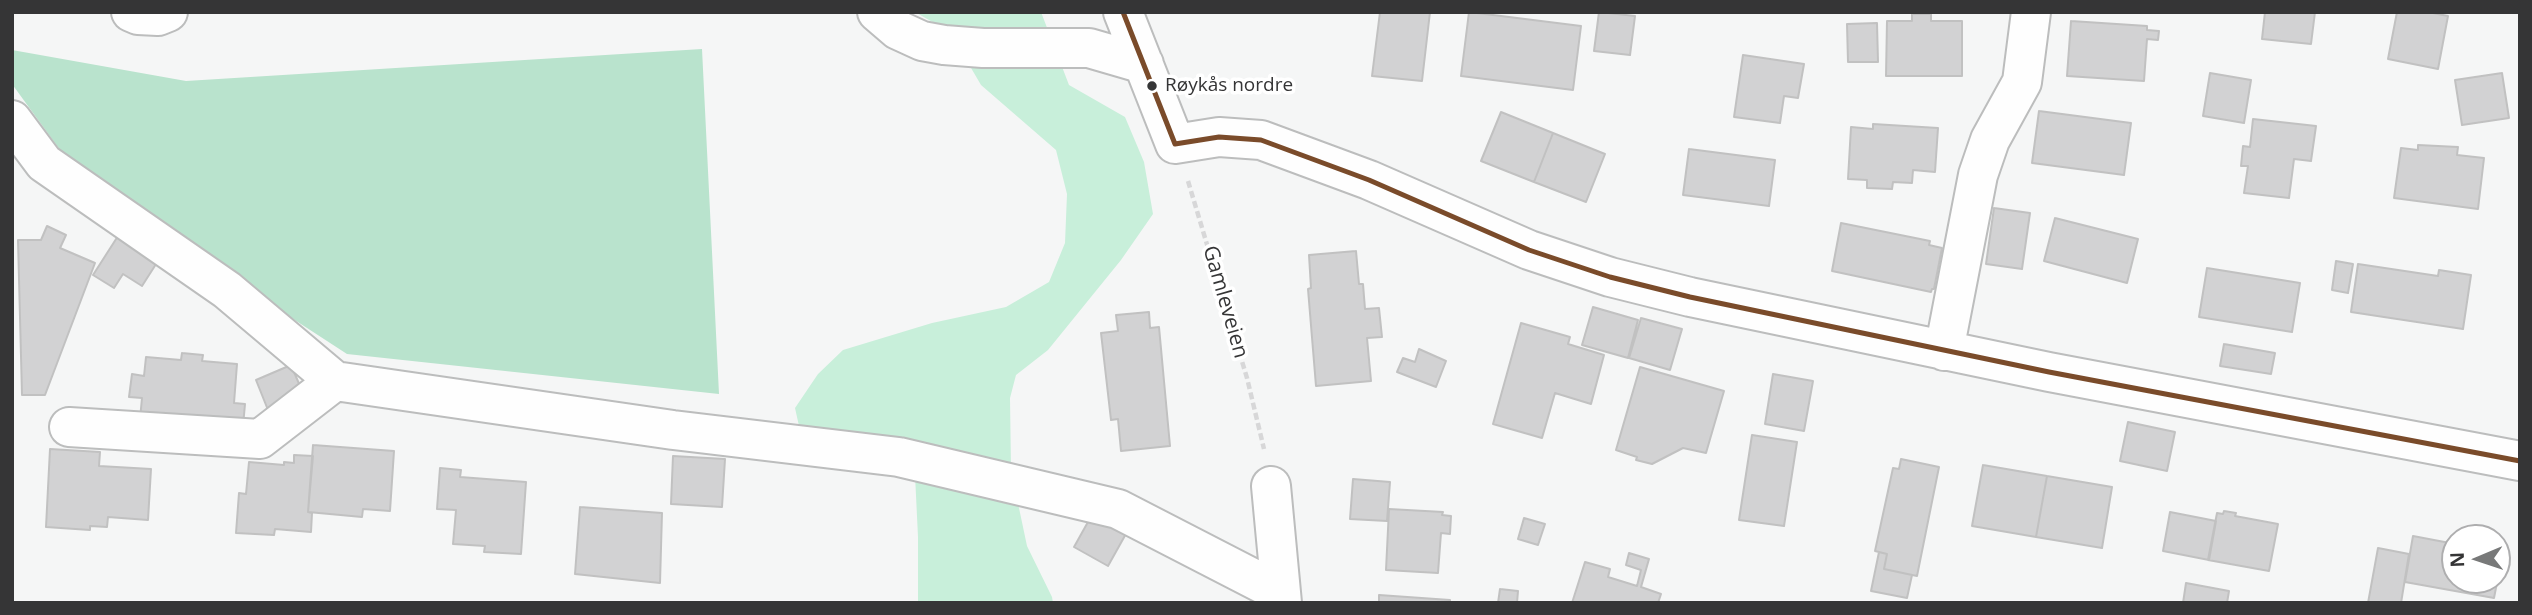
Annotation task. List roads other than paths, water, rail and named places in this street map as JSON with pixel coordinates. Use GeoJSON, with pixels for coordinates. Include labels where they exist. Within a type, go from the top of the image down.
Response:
{"type":"FeatureCollection","features":[{"type":"Feature","properties":{"kind":"street"},"geometry":{"type":"LineString","coordinates":[[131,12],[158,16],[168,12]]}},
{"type":"Feature","properties":{"kind":"street"},"geometry":{"type":"LineString","coordinates":[[877,12],[898,30],[922,41],[997,48],[1090,48],[1144,64]]}},
{"type":"Feature","properties":{"kind":"street"},"geometry":{"type":"LineString","coordinates":[[1123,12],[1175,144],[1219,137],[1261,140],[1369,180],[1529,250],[1610,276],[1764,314],[2520,461]]}},
{"type":"Feature","properties":{"kind":"street"},"geometry":{"type":"LineString","coordinates":[[1944,351],[1978,175],[1990,140],[2022,82],[2031,12]]}},
{"type":"Feature","properties":{"kind":"street"},"geometry":{"type":"LineString","coordinates":[[12,120],[44,163],[227,290],[335,381],[673,430],[899,457],[1118,509],[1282,598]]}},
{"type":"Feature","properties":{"kind":"street"},"geometry":{"type":"LineString","coordinates":[[69,427],[260,439],[335,381]]}},
{"type":"Feature","properties":{"kind":"street"},"geometry":{"type":"LineString","coordinates":[[1271,486],[1282,598]]}},
{"type":"Feature","properties":{"kind":"place","name":"Røykås nordre"},"geometry":{"type":"Point","coordinates":[1152,86]}}]}
